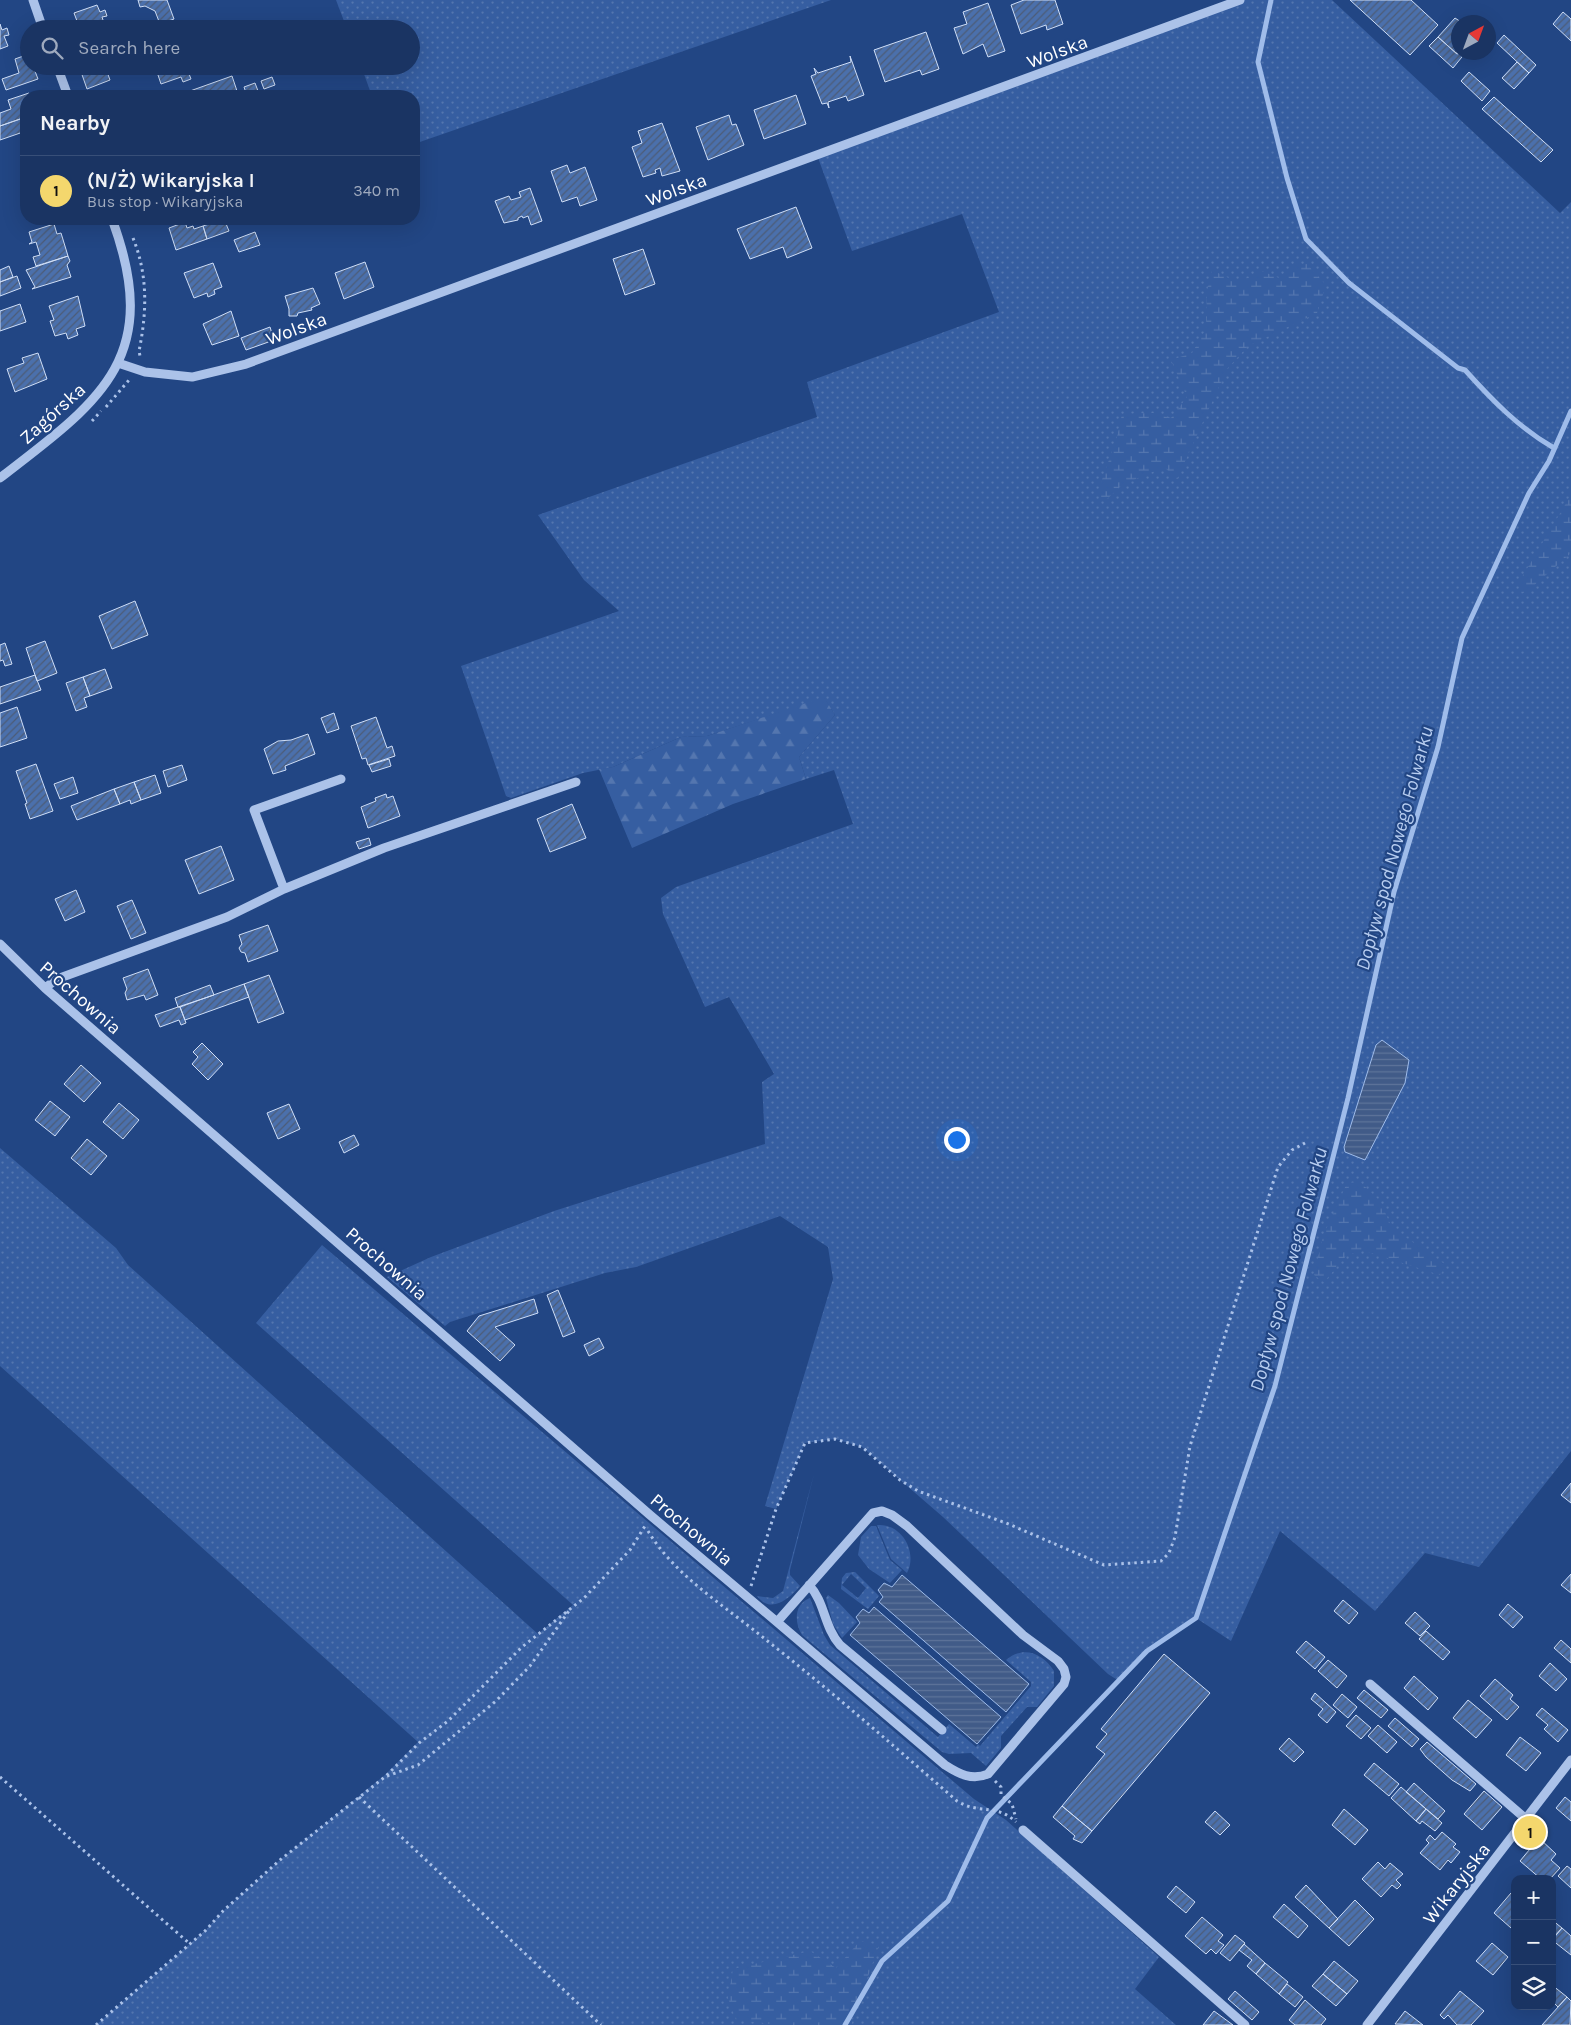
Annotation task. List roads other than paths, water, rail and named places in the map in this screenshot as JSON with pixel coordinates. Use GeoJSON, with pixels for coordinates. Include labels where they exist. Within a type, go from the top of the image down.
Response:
{"type":"FeatureCollection","features":[{"type":"Feature","properties":{"kind":"street"},"geometry":{"type":"LineString","coordinates":[[33,0],[41,20]]}},
{"type":"Feature","properties":{"kind":"street","name":"Wolska"},"geometry":{"type":"LineString","coordinates":[[118,363],[145,372],[192,378],[246,364],[1240,0]]}},
{"type":"Feature","properties":{"kind":"street"},"geometry":{"type":"LineString","coordinates":[[60,75],[66,90]]}},
{"type":"Feature","properties":{"kind":"street","name":"Zagórska"},"geometry":{"type":"LineString","coordinates":[[0,478],[71,422],[99,394],[118,363],[128,334],[132,302],[127,265],[114,225]]}},
{"type":"Feature","properties":{"kind":"street"},"geometry":{"type":"LineString","coordinates":[[284,889],[254,810],[342,779]]}},
{"type":"Feature","properties":{"kind":"street"},"geometry":{"type":"LineString","coordinates":[[46,988],[57,979],[227,917],[284,889],[384,848],[576,782]]}},
{"type":"Feature","properties":{"kind":"street","name":"Prochownia"},"geometry":{"type":"LineString","coordinates":[[0,944],[46,988],[650,1515],[945,1765],[970,1777],[980,1777],[988,1774],[1064,1684],[1066,1676],[1064,1669],[1058,1661],[1024,1635],[892,1514],[882,1511],[873,1513],[809,1585]]}},
{"type":"Feature","properties":{"kind":"street"},"geometry":{"type":"LineString","coordinates":[[777,1622],[809,1585],[820,1600],[830,1632],[840,1645],[942,1730]]}},
{"type":"Feature","properties":{"kind":"street"},"geometry":{"type":"LineString","coordinates":[[1370,1684],[1526,1819]]}},
{"type":"Feature","properties":{"kind":"street","name":"Wikaryjska"},"geometry":{"type":"LineString","coordinates":[[1367,2025],[1571,1760]]}},
{"type":"Feature","properties":{"kind":"street"},"geometry":{"type":"LineString","coordinates":[[1023,1830],[1245,2025]]}},
{"type":"Feature","properties":{"kind":"waterway"},"geometry":{"type":"LineString","coordinates":[[1271,0],[1258,62],[1287,178],[1306,239],[1349,283],[1458,368],[1465,370],[1506,413],[1529,432],[1554,448]]}},
{"type":"Feature","properties":{"kind":"waterway","name":"Dopływ spod Nowego Folwarku"},"geometry":{"type":"LineString","coordinates":[[845,2025],[882,1961],[948,1901],[987,1818],[1147,1651],[1196,1618],[1275,1386],[1348,1098],[1394,892],[1438,747],[1462,638],[1529,493],[1549,461],[1571,411]]}},
{"type":"Feature","properties":{"kind":"place","name":"(N/Ż) Wikaryjska I"},"geometry":{"type":"Point","coordinates":[1530,1832]}}]}
